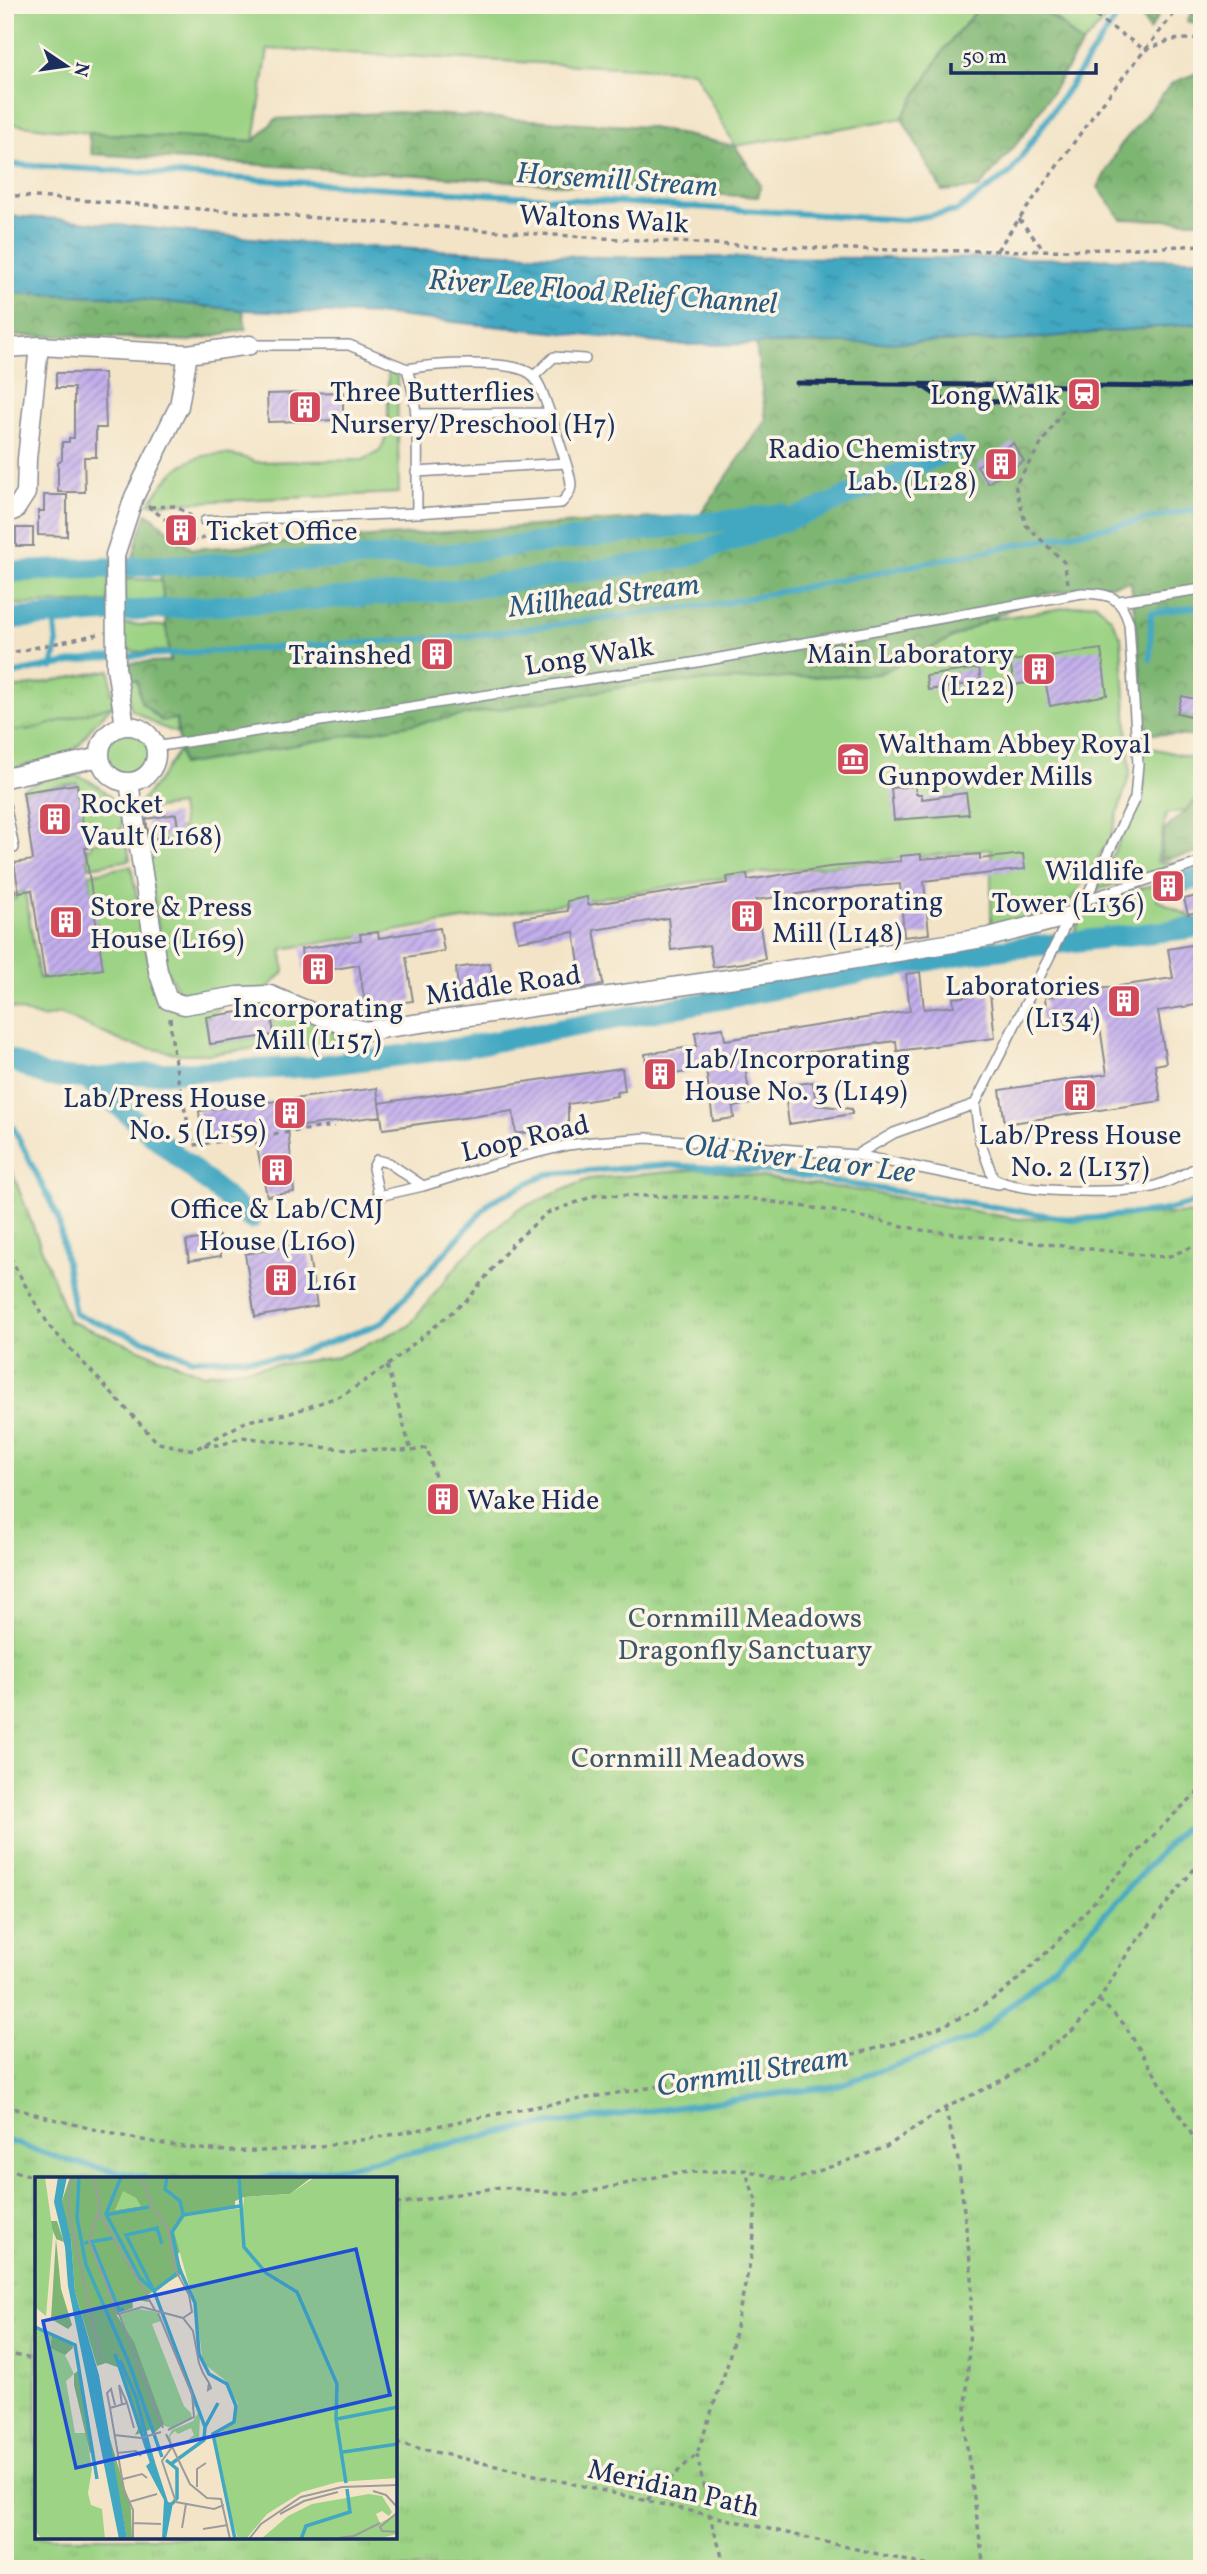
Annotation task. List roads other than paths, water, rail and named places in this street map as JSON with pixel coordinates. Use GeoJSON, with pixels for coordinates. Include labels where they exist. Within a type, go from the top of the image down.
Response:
{"type":"FeatureCollection","features":[{"type":"Feature","properties":{"kind":"street"},"geometry":{"type":"LineString","coordinates":[[5,348],[39,346],[188,354],[250,345]]}},
{"type":"Feature","properties":{"kind":"street"},"geometry":{"type":"LineString","coordinates":[[5,514],[15,510],[26,493],[39,346]]}},
{"type":"Feature","properties":{"kind":"street"},"geometry":{"type":"LineString","coordinates":[[125,726],[116,667],[115,555],[141,502],[179,406],[188,354]]}},
{"type":"Feature","properties":{"kind":"street"},"geometry":{"type":"LineString","coordinates":[[125,726],[142,730],[149,736],[154,747],[151,769],[137,780],[129,782],[113,778],[102,765],[100,757],[104,740],[116,729],[125,726]]}},
{"type":"Feature","properties":{"kind":"street"},"geometry":{"type":"LineString","coordinates":[[5,778],[100,757]]}},
{"type":"Feature","properties":{"kind":"street","name":"Middle Road"},"geometry":{"type":"LineString","coordinates":[[129,782],[158,971],[168,1000],[184,1005],[238,996],[270,995],[343,1026],[365,1031],[769,973],[1066,923]]}},
{"type":"Feature","properties":{"kind":"lane"},"geometry":{"type":"LineString","coordinates":[[202,522],[417,513],[561,503],[570,495],[572,485],[550,413],[537,381],[529,373],[512,368],[456,364],[407,369],[349,345],[250,345]]}},
{"type":"Feature","properties":{"kind":"lane"},"geometry":{"type":"LineString","coordinates":[[533,377],[554,357],[585,359]]}},
{"type":"Feature","properties":{"kind":"lane"},"geometry":{"type":"LineString","coordinates":[[407,369],[414,389],[416,414],[417,513]]}},
{"type":"Feature","properties":{"kind":"lane"},"geometry":{"type":"LineString","coordinates":[[416,414],[550,413]]}},
{"type":"Feature","properties":{"kind":"lane"},"geometry":{"type":"LineString","coordinates":[[416,472],[566,463]]}},
{"type":"Feature","properties":{"kind":"lane"},"geometry":{"type":"LineString","coordinates":[[1004,1185],[993,1178],[980,1141],[975,1104],[1066,923],[1085,900],[1135,798],[1138,765],[1129,624],[1126,610],[1119,601],[1202,589]]}},
{"type":"Feature","properties":{"kind":"lane","name":"Long Walk"},"geometry":{"type":"LineString","coordinates":[[154,747],[381,709],[686,664],[1071,595],[1097,593],[1119,601]]}},
{"type":"Feature","properties":{"kind":"lane"},"geometry":{"type":"LineString","coordinates":[[5,804],[14,848]]}},
{"type":"Feature","properties":{"kind":"lane"},"geometry":{"type":"LineString","coordinates":[[1085,900],[1202,862]]}},
{"type":"Feature","properties":{"kind":"lane"},"geometry":{"type":"LineString","coordinates":[[856,1155],[894,1133],[975,1104]]}},
{"type":"Feature","properties":{"kind":"lane","name":"Loop Road"},"geometry":{"type":"LineString","coordinates":[[423,1186],[388,1163],[377,1160],[373,1168],[379,1196],[423,1186],[568,1145],[647,1138],[856,1155],[1004,1185],[1066,1191],[1149,1188],[1202,1165]]}},
{"type":"Feature","properties":{"kind":"water","name":"River Lee Flood Relief Channel"},"geometry":{"type":"Polygon","coordinates":[[[5,216],[324,245],[598,257],[1202,259],[1202,323],[1004,341],[679,345],[385,315],[243,310],[108,296],[5,293],[5,216]]]}},
{"type":"Feature","properties":{"kind":"waterway","name":"Horsemill Stream"},"geometry":{"type":"LineString","coordinates":[[5,164],[903,220],[957,211],[1011,172],[1125,5]]}},
{"type":"Feature","properties":{"kind":"waterway"},"geometry":{"type":"LineString","coordinates":[[5,619],[445,591],[684,558],[818,509],[956,448]]}},
{"type":"Feature","properties":{"kind":"waterway","name":"Millhead Stream"},"geometry":{"type":"LineString","coordinates":[[5,675],[94,658],[461,637],[724,603],[1202,508]]}},
{"type":"Feature","properties":{"kind":"waterway"},"geometry":{"type":"LineString","coordinates":[[5,572],[447,554],[781,514]]}},
{"type":"Feature","properties":{"kind":"waterway"},"geometry":{"type":"LineString","coordinates":[[1150,659],[1151,613],[1202,606]]}},
{"type":"Feature","properties":{"kind":"waterway"},"geometry":{"type":"LineString","coordinates":[[52,668],[57,645],[54,616]]}},
{"type":"Feature","properties":{"kind":"waterway"},"geometry":{"type":"LineString","coordinates":[[1183,882],[1202,877]]}},
{"type":"Feature","properties":{"kind":"waterway"},"geometry":{"type":"LineString","coordinates":[[5,1057],[46,1076],[87,1079],[157,1073],[309,1067],[459,1048],[965,954],[1202,927]]}},
{"type":"Feature","properties":{"kind":"waterway"},"geometry":{"type":"LineString","coordinates":[[87,1079],[251,1219]]}},
{"type":"Feature","properties":{"kind":"waterway","name":"Old River Lea or Lee"},"geometry":{"type":"LineString","coordinates":[[5,1127],[13,1127],[58,1217],[75,1314],[193,1359],[285,1358],[382,1323],[491,1201],[548,1174],[669,1165],[773,1172],[1076,1220],[1161,1211],[1202,1201]]}},
{"type":"Feature","properties":{"kind":"waterway","name":"Cornmill Stream"},"geometry":{"type":"LineString","coordinates":[[267,2177],[345,2167],[522,2128],[836,2086],[974,2038],[1081,1940],[1181,1830],[1202,1816]]}},
{"type":"Feature","properties":{"kind":"waterway","name":"Cornmill Stream"},"geometry":{"type":"LineString","coordinates":[[5,2140],[69,2161],[141,2177]]}},
{"type":"Feature","properties":{"kind":"railway"},"geometry":{"type":"LineString","coordinates":[[797,383],[1178,387],[1202,385]]}},
{"type":"Feature","properties":{"kind":"railway"},"geometry":{"type":"LineString","coordinates":[[921,385],[945,401],[1016,402],[1041,386]]}},
{"type":"Feature","properties":{"kind":"place","name":"Long Walk"},"geometry":{"type":"Point","coordinates":[1084,394]}},
{"type":"Feature","properties":{"kind":"place","name":"Three Butterflies Nursery/Preschool (H7)"},"geometry":{"type":"Point","coordinates":[305,407]}},
{"type":"Feature","properties":{"kind":"place","name":"Radio Chemistry Lab. (L128)"},"geometry":{"type":"Point","coordinates":[1001,464]}},
{"type":"Feature","properties":{"kind":"place","name":"Ticket Office"},"geometry":{"type":"Point","coordinates":[181,530]}},
{"type":"Feature","properties":{"kind":"place","name":"Trainshed"},"geometry":{"type":"Point","coordinates":[437,654]}},
{"type":"Feature","properties":{"kind":"place","name":"Main Laboratory (L122)"},"geometry":{"type":"Point","coordinates":[1039,669]}},
{"type":"Feature","properties":{"kind":"place","name":"Waltham Abbey Royal Gunpowder Mills"},"geometry":{"type":"Point","coordinates":[853,759]}},
{"type":"Feature","properties":{"kind":"place","name":"Rocket Vault (L168)"},"geometry":{"type":"Point","coordinates":[55,819]}},
{"type":"Feature","properties":{"kind":"place","name":"Wildlife Tower (L136)"},"geometry":{"type":"Point","coordinates":[1168,886]}},
{"type":"Feature","properties":{"kind":"place","name":"Incorporating Mill (L148)"},"geometry":{"type":"Point","coordinates":[747,916]}},
{"type":"Feature","properties":{"kind":"place","name":"Store & Press House (L169)"},"geometry":{"type":"Point","coordinates":[66,922]}},
{"type":"Feature","properties":{"kind":"place","name":"Incorporating Mill (L157)"},"geometry":{"type":"Point","coordinates":[318,969]}},
{"type":"Feature","properties":{"kind":"place","name":"Laboratories (L134)"},"geometry":{"type":"Point","coordinates":[1124,1001]}},
{"type":"Feature","properties":{"kind":"place","name":"Lab/Incorporating House No. 3 (L149)"},"geometry":{"type":"Point","coordinates":[660,1074]}},
{"type":"Feature","properties":{"kind":"place","name":"Lab/Press House No. 2 (L137)"},"geometry":{"type":"Point","coordinates":[1080,1095]}},
{"type":"Feature","properties":{"kind":"place","name":"Lab/Press House No. 5 (L159)"},"geometry":{"type":"Point","coordinates":[290,1113]}},
{"type":"Feature","properties":{"kind":"place","name":"Office & Lab/CMJ House (L160)"},"geometry":{"type":"Point","coordinates":[277,1170]}},
{"type":"Feature","properties":{"kind":"place","name":"L161"},"geometry":{"type":"Point","coordinates":[281,1280]}},
{"type":"Feature","properties":{"kind":"place","name":"Wake Hide"},"geometry":{"type":"Point","coordinates":[443,1499]}},
{"type":"Feature","properties":{"kind":"park label","name":"Cornmill Meadows Dragonfly Sanctuary"},"geometry":{"type":"Point","coordinates":[745,1633]}},
{"type":"Feature","properties":{"kind":"park label","name":"Cornmill Meadows"},"geometry":{"type":"Point","coordinates":[688,1757]}}]}
